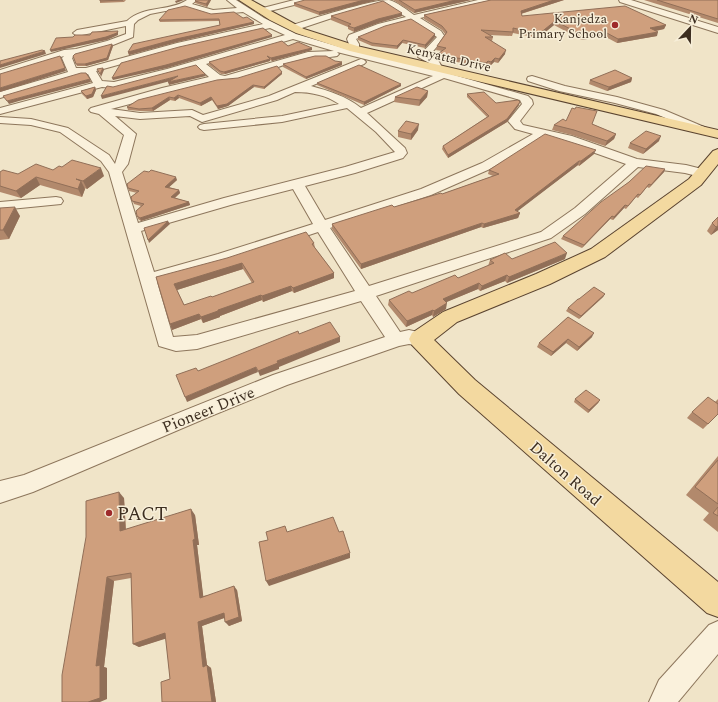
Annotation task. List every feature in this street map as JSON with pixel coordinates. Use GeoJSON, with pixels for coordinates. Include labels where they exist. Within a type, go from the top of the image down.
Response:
{"type":"FeatureCollection","features":[{"type":"Feature","properties":{"kind":"main road","name":"Kenyatta Drive"},"geometry":{"type":"LineString","coordinates":[[244,5],[262,11],[293,32],[440,72],[656,120],[716,143]]}},
{"type":"Feature","properties":{"kind":"main road"},"geometry":{"type":"LineString","coordinates":[[698,178],[716,143]]}},
{"type":"Feature","properties":{"kind":"main road"},"geometry":{"type":"LineString","coordinates":[[408,339],[450,317],[543,279],[598,253],[698,178],[718,172]]}},
{"type":"Feature","properties":{"kind":"main road","name":"Dalton Road"},"geometry":{"type":"LineString","coordinates":[[408,339],[467,387],[718,602]]}},
{"type":"Feature","properties":{"kind":"street"},"geometry":{"type":"LineString","coordinates":[[77,34],[130,24],[136,18],[148,13],[185,4],[193,0]]}},
{"type":"Feature","properties":{"kind":"street"},"geometry":{"type":"LineString","coordinates":[[232,0],[244,5],[270,25],[340,50],[440,72],[524,98],[528,104],[515,119],[514,123],[523,128],[544,132],[635,163],[681,168],[698,178]]}},
{"type":"Feature","properties":{"kind":"street"},"geometry":{"type":"LineString","coordinates":[[262,11],[303,0]]}},
{"type":"Feature","properties":{"kind":"street"},"geometry":{"type":"LineString","coordinates":[[0,111],[72,94],[102,84],[114,84],[199,63],[293,32],[359,6],[384,0],[438,33],[441,37],[423,57],[435,62],[440,72]]}},
{"type":"Feature","properties":{"kind":"street"},"geometry":{"type":"LineString","coordinates":[[354,49],[352,37],[381,26],[488,0]]}},
{"type":"Feature","properties":{"kind":"street"},"geometry":{"type":"LineString","coordinates":[[623,0],[718,30]]}},
{"type":"Feature","properties":{"kind":"street"},"geometry":{"type":"LineString","coordinates":[[185,4],[212,13],[244,5]]}},
{"type":"Feature","properties":{"kind":"street"},"geometry":{"type":"LineString","coordinates":[[102,84],[98,83],[92,72],[71,69],[67,61],[69,55],[110,43],[130,35],[130,24]]}},
{"type":"Feature","properties":{"kind":"street"},"geometry":{"type":"LineString","coordinates":[[0,95],[82,71],[177,46],[270,25]]}},
{"type":"Feature","properties":{"kind":"street"},"geometry":{"type":"LineString","coordinates":[[0,73],[67,52],[77,52]]}},
{"type":"Feature","properties":{"kind":"street"},"geometry":{"type":"LineString","coordinates":[[361,62],[259,102],[202,119],[192,114],[140,116],[95,110],[166,90],[217,78],[227,79],[319,53],[339,55],[361,62],[380,65],[420,78],[421,86]]}},
{"type":"Feature","properties":{"kind":"street"},"geometry":{"type":"LineString","coordinates":[[199,63],[217,78]]}},
{"type":"Feature","properties":{"kind":"street"},"geometry":{"type":"LineString","coordinates":[[360,112],[421,86],[440,72]]}},
{"type":"Feature","properties":{"kind":"street"},"geometry":{"type":"LineString","coordinates":[[532,79],[563,89],[617,100],[660,112],[716,143]]}},
{"type":"Feature","properties":{"kind":"street"},"geometry":{"type":"LineString","coordinates":[[133,230],[229,201],[350,170],[401,153],[401,150],[377,125],[360,112],[325,93],[313,89],[295,89]]}},
{"type":"Feature","properties":{"kind":"street"},"geometry":{"type":"LineString","coordinates":[[202,119],[197,128],[282,119],[348,105]]}},
{"type":"Feature","properties":{"kind":"street"},"geometry":{"type":"LineString","coordinates":[[102,112],[130,134],[122,164],[115,172]]}},
{"type":"Feature","properties":{"kind":"street"},"geometry":{"type":"LineString","coordinates":[[0,120],[31,122],[64,130],[105,158],[115,172],[128,209],[165,341],[170,344],[177,345],[197,342],[364,294],[546,235],[580,211],[635,163]]}},
{"type":"Feature","properties":{"kind":"street"},"geometry":{"type":"LineString","coordinates":[[149,280],[223,258],[426,192],[486,166],[544,132]]}},
{"type":"Feature","properties":{"kind":"street"},"geometry":{"type":"LineString","coordinates":[[296,184],[364,294],[408,339]]}},
{"type":"Feature","properties":{"kind":"street"},"geometry":{"type":"LineString","coordinates":[[0,206],[56,201]]}},
{"type":"Feature","properties":{"kind":"street","name":"Pioneer Drive"},"geometry":{"type":"LineString","coordinates":[[0,492],[25,485],[280,380],[408,339]]}},
{"type":"Feature","properties":{"kind":"street"},"geometry":{"type":"LineString","coordinates":[[663,702],[669,690],[718,634]]}},
{"type":"Feature","properties":{"kind":"building"},"geometry":{"type":"Polygon","coordinates":[[[100,0],[123,0],[100,1],[100,0]]]}},
{"type":"Feature","properties":{"kind":"building"},"geometry":{"type":"Polygon","coordinates":[[[209,0],[206,4],[195,1],[209,0]]]}},
{"type":"Feature","properties":{"kind":"building"},"geometry":{"type":"Polygon","coordinates":[[[305,0],[364,0],[319,12],[294,3],[305,0]]]}},
{"type":"Feature","properties":{"kind":"building"},"geometry":{"type":"Polygon","coordinates":[[[399,0],[456,0],[415,10],[399,0]]]}},
{"type":"Feature","properties":{"kind":"building"},"geometry":{"type":"Polygon","coordinates":[[[491,0],[554,0],[521,11],[522,16],[625,6],[666,25],[650,28],[658,32],[618,39],[605,32],[584,36],[555,21],[539,34],[513,28],[513,32],[481,30],[493,37],[485,37],[506,50],[499,59],[495,58],[491,62],[488,61],[486,63],[440,55],[442,54],[439,53],[446,48],[437,46],[447,32],[442,26],[424,15],[491,0]]]}},
{"type":"Feature","properties":{"kind":"building"},"geometry":{"type":"Polygon","coordinates":[[[657,0],[718,0],[718,19],[657,0]]]}},
{"type":"Feature","properties":{"kind":"building"},"geometry":{"type":"Polygon","coordinates":[[[383,1],[402,13],[378,19],[354,28],[348,26],[351,24],[331,16],[383,1]]]}},
{"type":"Feature","properties":{"kind":"building"},"geometry":{"type":"Polygon","coordinates":[[[185,6],[211,14],[234,12],[243,18],[247,17],[254,22],[176,39],[128,52],[133,44],[220,25],[219,19],[159,20],[168,10],[185,6]]]}},
{"type":"Feature","properties":{"kind":"building"},"geometry":{"type":"Polygon","coordinates":[[[411,19],[435,34],[425,45],[403,40],[397,46],[372,43],[358,37],[385,26],[411,19]]]}},
{"type":"Feature","properties":{"kind":"building"},"geometry":{"type":"Polygon","coordinates":[[[263,28],[272,35],[166,65],[112,78],[121,63],[179,47],[263,28]]]}},
{"type":"Feature","properties":{"kind":"building"},"geometry":{"type":"Polygon","coordinates":[[[118,31],[117,33],[106,37],[50,50],[56,38],[73,37],[75,35],[90,35],[92,32],[118,31]]]}},
{"type":"Feature","properties":{"kind":"building"},"geometry":{"type":"Polygon","coordinates":[[[282,41],[288,46],[298,42],[312,48],[271,58],[267,56],[270,59],[224,72],[220,71],[209,62],[282,41]]]}},
{"type":"Feature","properties":{"kind":"building"},"geometry":{"type":"Polygon","coordinates":[[[112,44],[107,58],[85,64],[76,64],[73,56],[75,54],[112,44]]]}},
{"type":"Feature","properties":{"kind":"building"},"geometry":{"type":"Polygon","coordinates":[[[42,50],[45,51],[0,65],[0,61],[42,50]]]}},
{"type":"Feature","properties":{"kind":"building"},"geometry":{"type":"Polygon","coordinates":[[[60,56],[65,68],[0,88],[0,74],[60,56]]]}},
{"type":"Feature","properties":{"kind":"building"},"geometry":{"type":"Polygon","coordinates":[[[315,56],[326,56],[335,61],[342,62],[306,77],[283,64],[315,56]]]}},
{"type":"Feature","properties":{"kind":"building"},"geometry":{"type":"Polygon","coordinates":[[[196,65],[205,74],[168,82],[178,76],[101,96],[107,86],[113,87],[196,65]]]}},
{"type":"Feature","properties":{"kind":"building"},"geometry":{"type":"Polygon","coordinates":[[[359,65],[401,84],[364,102],[317,83],[359,65]]]}},
{"type":"Feature","properties":{"kind":"building"},"geometry":{"type":"Polygon","coordinates":[[[277,66],[282,72],[264,87],[253,85],[227,104],[217,106],[211,97],[200,103],[178,95],[174,98],[169,97],[152,108],[139,109],[127,107],[138,100],[217,80],[238,78],[277,66]]]}},
{"type":"Feature","properties":{"kind":"building"},"geometry":{"type":"Polygon","coordinates":[[[103,68],[100,74],[97,69],[103,68]]]}},
{"type":"Feature","properties":{"kind":"building"},"geometry":{"type":"Polygon","coordinates":[[[615,70],[632,78],[609,87],[590,80],[615,70]]]}},
{"type":"Feature","properties":{"kind":"building"},"geometry":{"type":"Polygon","coordinates":[[[81,73],[86,73],[90,79],[7,101],[3,96],[81,73]]]}},
{"type":"Feature","properties":{"kind":"building"},"geometry":{"type":"Polygon","coordinates":[[[95,87],[92,94],[86,96],[81,91],[95,87]]]}},
{"type":"Feature","properties":{"kind":"building"},"geometry":{"type":"Polygon","coordinates":[[[417,87],[428,91],[420,100],[395,97],[417,87]]]}},
{"type":"Feature","properties":{"kind":"building"},"geometry":{"type":"Polygon","coordinates":[[[484,92],[496,103],[518,100],[520,102],[507,119],[448,155],[443,146],[489,116],[467,94],[484,92]]]}},
{"type":"Feature","properties":{"kind":"building"},"geometry":{"type":"Polygon","coordinates":[[[576,107],[597,111],[592,124],[616,134],[607,141],[554,125],[563,119],[566,121],[572,108],[575,109],[576,107]]]}},
{"type":"Feature","properties":{"kind":"building"},"geometry":{"type":"Polygon","coordinates":[[[406,121],[419,124],[411,134],[398,131],[406,121]]]}},
{"type":"Feature","properties":{"kind":"building"},"geometry":{"type":"Polygon","coordinates":[[[646,131],[661,136],[646,149],[630,143],[646,131]]]}},
{"type":"Feature","properties":{"kind":"building"},"geometry":{"type":"Polygon","coordinates":[[[545,134],[596,150],[579,161],[515,210],[520,213],[484,224],[482,223],[361,264],[332,224],[392,205],[394,207],[441,193],[442,194],[499,174],[489,170],[545,134]]]}},
{"type":"Feature","properties":{"kind":"building"},"geometry":{"type":"Polygon","coordinates":[[[72,160],[101,168],[83,181],[76,179],[81,181],[78,189],[36,177],[16,191],[0,186],[0,172],[3,170],[18,174],[36,164],[53,170],[59,166],[62,167],[72,160]]]}},
{"type":"Feature","properties":{"kind":"building"},"geometry":{"type":"Polygon","coordinates":[[[646,166],[665,169],[651,185],[649,184],[640,195],[638,194],[628,206],[625,205],[614,217],[612,216],[584,245],[563,236],[601,202],[629,182],[646,166]]]}},
{"type":"Feature","properties":{"kind":"building"},"geometry":{"type":"Polygon","coordinates":[[[151,170],[176,177],[165,187],[179,190],[171,197],[189,202],[140,218],[137,216],[136,211],[144,204],[132,201],[131,197],[139,191],[128,188],[127,184],[144,171],[149,172],[151,170]]]}},
{"type":"Feature","properties":{"kind":"building"},"geometry":{"type":"Polygon","coordinates":[[[15,207],[3,230],[0,230],[0,208],[15,207]]]}},
{"type":"Feature","properties":{"kind":"building"},"geometry":{"type":"Polygon","coordinates":[[[718,217],[718,226],[716,227],[712,223],[718,217]]]}},
{"type":"Feature","properties":{"kind":"building"},"geometry":{"type":"Polygon","coordinates":[[[168,221],[148,240],[144,228],[168,221]]]}},
{"type":"Feature","properties":{"kind":"building"},"geometry":{"type":"Polygon","coordinates":[[[306,232],[314,243],[312,244],[334,273],[293,288],[291,286],[262,296],[261,295],[201,317],[199,314],[170,324],[156,277],[227,258],[306,232]],[[242,263],[174,284],[184,305],[254,282],[242,263]]]}},
{"type":"Feature","properties":{"kind":"building"},"geometry":{"type":"Polygon","coordinates":[[[555,242],[567,253],[509,277],[507,275],[482,286],[479,283],[443,299],[447,303],[434,311],[433,310],[407,321],[389,300],[409,291],[412,293],[455,275],[458,278],[494,263],[490,260],[505,253],[512,259],[555,242]]]}},
{"type":"Feature","properties":{"kind":"building"},"geometry":{"type":"Polygon","coordinates":[[[594,287],[605,294],[581,316],[568,308],[578,299],[594,287]]]}},
{"type":"Feature","properties":{"kind":"building"},"geometry":{"type":"Polygon","coordinates":[[[568,317],[594,333],[579,347],[568,339],[553,352],[539,343],[568,317]]]}},
{"type":"Feature","properties":{"kind":"building"},"geometry":{"type":"Polygon","coordinates":[[[330,322],[340,337],[277,361],[278,363],[258,371],[256,367],[185,397],[176,375],[196,368],[198,371],[298,331],[299,334],[330,322]]]}},
{"type":"Feature","properties":{"kind":"building"},"geometry":{"type":"Polygon","coordinates":[[[586,390],[600,400],[589,410],[575,399],[586,390]]]}},
{"type":"Feature","properties":{"kind":"building"},"geometry":{"type":"Polygon","coordinates":[[[708,397],[718,404],[718,414],[708,424],[692,412],[708,397]]]}},
{"type":"Feature","properties":{"kind":"building"},"geometry":{"type":"Polygon","coordinates":[[[718,460],[718,504],[695,487],[718,460]]]}},
{"type":"Feature","properties":{"kind":"building"},"geometry":{"type":"Polygon","coordinates":[[[119,492],[120,531],[191,509],[200,598],[234,586],[239,617],[225,622],[224,613],[198,622],[203,667],[207,665],[212,702],[162,702],[161,682],[170,679],[165,633],[133,644],[131,573],[107,577],[96,666],[100,665],[100,698],[88,702],[62,702],[62,675],[86,537],[86,501],[119,492]]]}},
{"type":"Feature","properties":{"kind":"building"},"geometry":{"type":"Polygon","coordinates":[[[718,507],[718,516],[713,513],[718,507]]]}},
{"type":"Feature","properties":{"kind":"building"},"geometry":{"type":"Polygon","coordinates":[[[333,517],[339,532],[343,531],[350,553],[266,581],[259,542],[268,540],[266,532],[285,526],[287,532],[333,517]]]}},
{"type":"Feature","properties":{"kind":"place","name":"Kanjedza Primary School"},"geometry":{"type":"Point","coordinates":[615,25]}},
{"type":"Feature","properties":{"kind":"place","name":"PACT"},"geometry":{"type":"Point","coordinates":[109,513]}}]}
